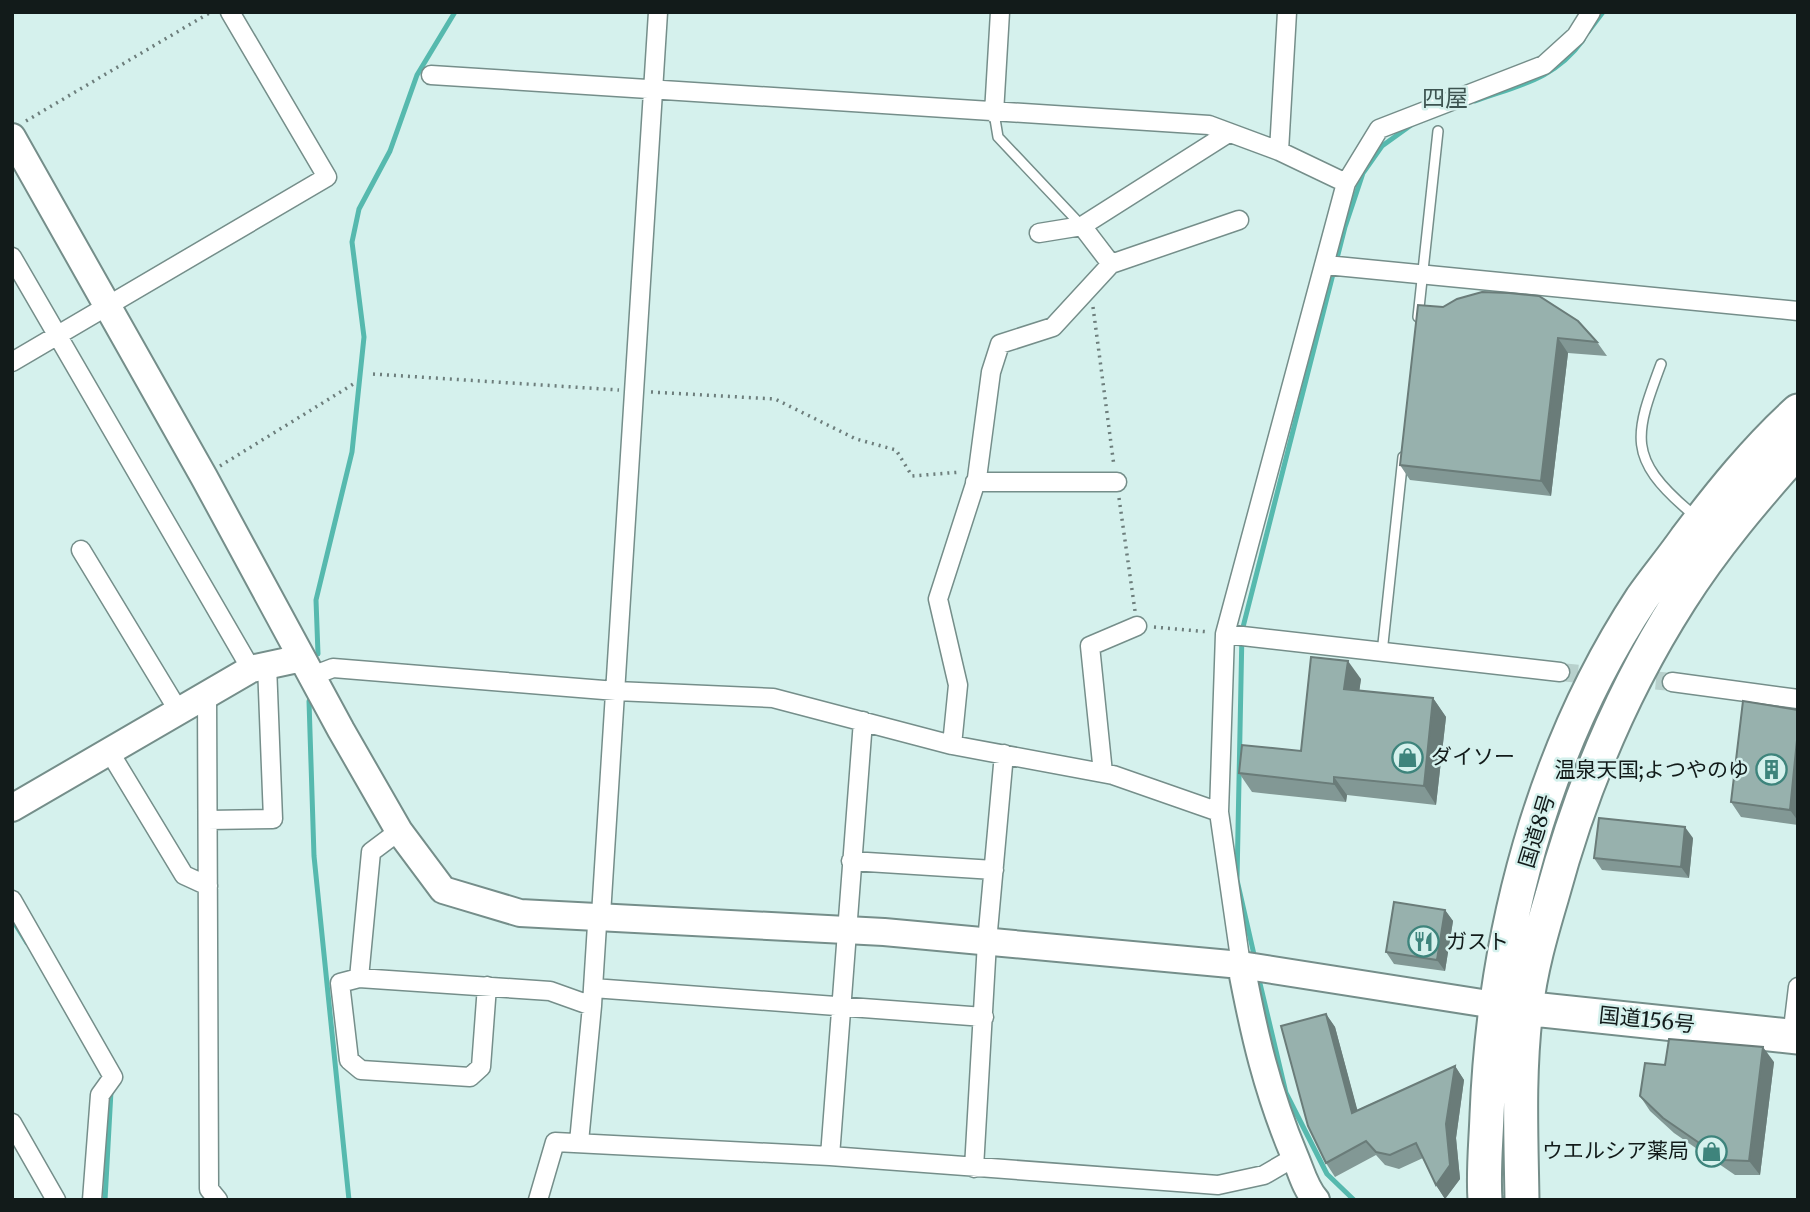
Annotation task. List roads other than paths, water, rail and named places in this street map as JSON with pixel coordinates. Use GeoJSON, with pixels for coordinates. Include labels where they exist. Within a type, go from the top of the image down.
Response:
{"type":"FeatureCollection","features":[{"type":"Feature","properties":{"kind":"highway"},"geometry":{"type":"LineString","coordinates":[[1642,599],[1669,539],[1689,511],[1798,389]]}},
{"type":"Feature","properties":{"kind":"highway","name":"国道8号"},"geometry":{"type":"LineString","coordinates":[[1522,1200],[1519,1072],[1511,1006],[1508,934],[1539,813],[1587,696],[1642,599],[1712,504],[1776,431],[1798,411]]}},
{"type":"Feature","properties":{"kind":"highway","name":"国道8号"},"geometry":{"type":"LineString","coordinates":[[1485,1200],[1489,1070],[1511,1006],[1537,948],[1559,867],[1591,773],[1628,695],[1680,600],[1750,504],[1798,450]]}},
{"type":"Feature","properties":{"kind":"highway","name":"国道156号"},"geometry":{"type":"LineString","coordinates":[[1511,1006],[1795,1037]]}},
{"type":"Feature","properties":{"kind":"street"},"geometry":{"type":"LineString","coordinates":[[12,362],[110,307],[327,177],[230,12]]}},
{"type":"Feature","properties":{"kind":"street"},"geometry":{"type":"LineString","coordinates":[[579,1142],[597,925],[601,915],[658,12]]}},
{"type":"Feature","properties":{"kind":"street"},"geometry":{"type":"LineString","coordinates":[[994,113],[1000,12]]}},
{"type":"Feature","properties":{"kind":"street"},"geometry":{"type":"LineString","coordinates":[[1279,150],[1287,12]]}},
{"type":"Feature","properties":{"kind":"street"},"geometry":{"type":"LineString","coordinates":[[1316,1200],[1309,1193],[1258,1058],[1251,966],[1219,812],[1225,634],[1346,184],[1379,129],[1544,65],[1576,36],[1591,12]]}},
{"type":"Feature","properties":{"kind":"street"},"geometry":{"type":"LineString","coordinates":[[431,75],[1209,125],[1227,134],[1279,150],[1346,184]]}},
{"type":"Feature","properties":{"kind":"street"},"geometry":{"type":"LineString","coordinates":[[18,130],[110,307],[307,667],[399,831],[443,890],[520,913],[601,915],[845,930],[1251,966],[1511,1006]]}},
{"type":"Feature","properties":{"kind":"street"},"geometry":{"type":"LineString","coordinates":[[1039,233],[1082,226],[1227,134]]}},
{"type":"Feature","properties":{"kind":"street"},"geometry":{"type":"LineString","coordinates":[[953,745],[958,685],[938,598],[976,477],[991,372],[1000,344],[1054,327],[1111,264],[1239,220]]}},
{"type":"Feature","properties":{"kind":"street"},"geometry":{"type":"LineString","coordinates":[[1082,226],[1111,264]]}},
{"type":"Feature","properties":{"kind":"street"},"geometry":{"type":"LineString","coordinates":[[12,257],[57,336],[259,667],[273,819],[208,820]]}},
{"type":"Feature","properties":{"kind":"street"},"geometry":{"type":"LineString","coordinates":[[1326,265],[1798,311]]}},
{"type":"Feature","properties":{"kind":"street"},"geometry":{"type":"LineString","coordinates":[[976,477],[1117,482]]}},
{"type":"Feature","properties":{"kind":"street"},"geometry":{"type":"LineString","coordinates":[[81,550],[178,710]]}},
{"type":"Feature","properties":{"kind":"street"},"geometry":{"type":"LineString","coordinates":[[1103,774],[1090,646],[1137,626]]}},
{"type":"Feature","properties":{"kind":"street"},"geometry":{"type":"LineString","coordinates":[[1225,634],[1560,672]]}},
{"type":"Feature","properties":{"kind":"street"},"geometry":{"type":"LineString","coordinates":[[12,808],[178,710],[259,667],[307,667],[616,691],[773,698],[953,745],[1103,774],[1219,812]]}},
{"type":"Feature","properties":{"kind":"street"},"geometry":{"type":"LineString","coordinates":[[1672,682],[1798,699]]}},
{"type":"Feature","properties":{"kind":"street"},"geometry":{"type":"LineString","coordinates":[[208,693],[209,1189],[218,1200]]}},
{"type":"Feature","properties":{"kind":"street"},"geometry":{"type":"LineString","coordinates":[[830,1156],[845,930],[863,721]]}},
{"type":"Feature","properties":{"kind":"street"},"geometry":{"type":"LineString","coordinates":[[109,751],[184,875],[208,886]]}},
{"type":"Feature","properties":{"kind":"street"},"geometry":{"type":"LineString","coordinates":[[974,1168],[987,942],[1004,754]]}},
{"type":"Feature","properties":{"kind":"street"},"geometry":{"type":"LineString","coordinates":[[359,978],[371,852],[399,831]]}},
{"type":"Feature","properties":{"kind":"street"},"geometry":{"type":"LineString","coordinates":[[851,861],[994,870]]}},
{"type":"Feature","properties":{"kind":"street"},"geometry":{"type":"LineString","coordinates":[[12,900],[113,1077],[100,1095],[92,1200]]}},
{"type":"Feature","properties":{"kind":"street"},"geometry":{"type":"LineString","coordinates":[[487,986],[481,1067],[470,1077],[361,1070],[349,1060],[340,983],[359,978],[487,986],[550,991],[592,997],[841,1006],[984,1017]]}},
{"type":"Feature","properties":{"kind":"street"},"geometry":{"type":"LineString","coordinates":[[1795,1037],[1798,987]]}},
{"type":"Feature","properties":{"kind":"street"},"geometry":{"type":"LineString","coordinates":[[12,1123],[56,1200]]}},
{"type":"Feature","properties":{"kind":"street"},"geometry":{"type":"LineString","coordinates":[[538,1200],[555,1142],[830,1156],[1218,1185],[1264,1175],[1295,1157]]}},
{"type":"Feature","properties":{"kind":"lane"},"geometry":{"type":"LineString","coordinates":[[994,113],[998,136],[1082,226]]}},
{"type":"Feature","properties":{"kind":"lane"},"geometry":{"type":"LineString","coordinates":[[1417,328],[1438,131]]}},
{"type":"Feature","properties":{"kind":"lane"},"geometry":{"type":"LineString","coordinates":[[1661,364],[1643,412],[1641,441],[1647,467],[1664,491],[1689,511]]}},
{"type":"Feature","properties":{"kind":"lane"},"geometry":{"type":"LineString","coordinates":[[1382,653],[1404,450]]}},
{"type":"Feature","properties":{"kind":"waterway"},"geometry":{"type":"LineString","coordinates":[[318,654],[316,600],[352,452],[364,337],[352,242],[359,209],[390,151],[417,75],[455,12]]}},
{"type":"Feature","properties":{"kind":"waterway"},"geometry":{"type":"LineString","coordinates":[[1588,32],[1603,12]]}},
{"type":"Feature","properties":{"kind":"waterway"},"geometry":{"type":"LineString","coordinates":[[1475,101],[1548,73],[1583,40]]}},
{"type":"Feature","properties":{"kind":"waterway"},"geometry":{"type":"LineString","coordinates":[[1255,959],[1237,880],[1242,631],[1345,227],[1363,173],[1382,146],[1414,123]]}},
{"type":"Feature","properties":{"kind":"waterway"},"geometry":{"type":"LineString","coordinates":[[309,701],[314,856],[349,1200]]}},
{"type":"Feature","properties":{"kind":"waterway"},"geometry":{"type":"LineString","coordinates":[[12,919],[27,943]]}},
{"type":"Feature","properties":{"kind":"waterway"},"geometry":{"type":"LineString","coordinates":[[1258,975],[1286,1093],[1327,1174],[1354,1200]]}},
{"type":"Feature","properties":{"kind":"waterway"},"geometry":{"type":"LineString","coordinates":[[105,1200],[111,1091]]}},
{"type":"Feature","properties":{"kind":"tunnel"},"geometry":{"type":"LineString","coordinates":[[1560,672],[1601,676]]}},
{"type":"Feature","properties":{"kind":"tunnel"},"geometry":{"type":"LineString","coordinates":[[1629,678],[1672,682]]}},
{"type":"Feature","properties":{"kind":"place","name":"ダイソー"},"geometry":{"type":"Point","coordinates":[1408,757]}},
{"type":"Feature","properties":{"kind":"place","name":"温泉天国;よつやのゆ"},"geometry":{"type":"Point","coordinates":[1772,770]}},
{"type":"Feature","properties":{"kind":"place","name":"ガスト"},"geometry":{"type":"Point","coordinates":[1423,942]}},
{"type":"Feature","properties":{"kind":"place","name":"ウエルシア薬局"},"geometry":{"type":"Point","coordinates":[1712,1151]}},
{"type":"Feature","properties":{"kind":"district","name":"四屋"},"geometry":{"type":"Point","coordinates":[1445,98]}}]}
